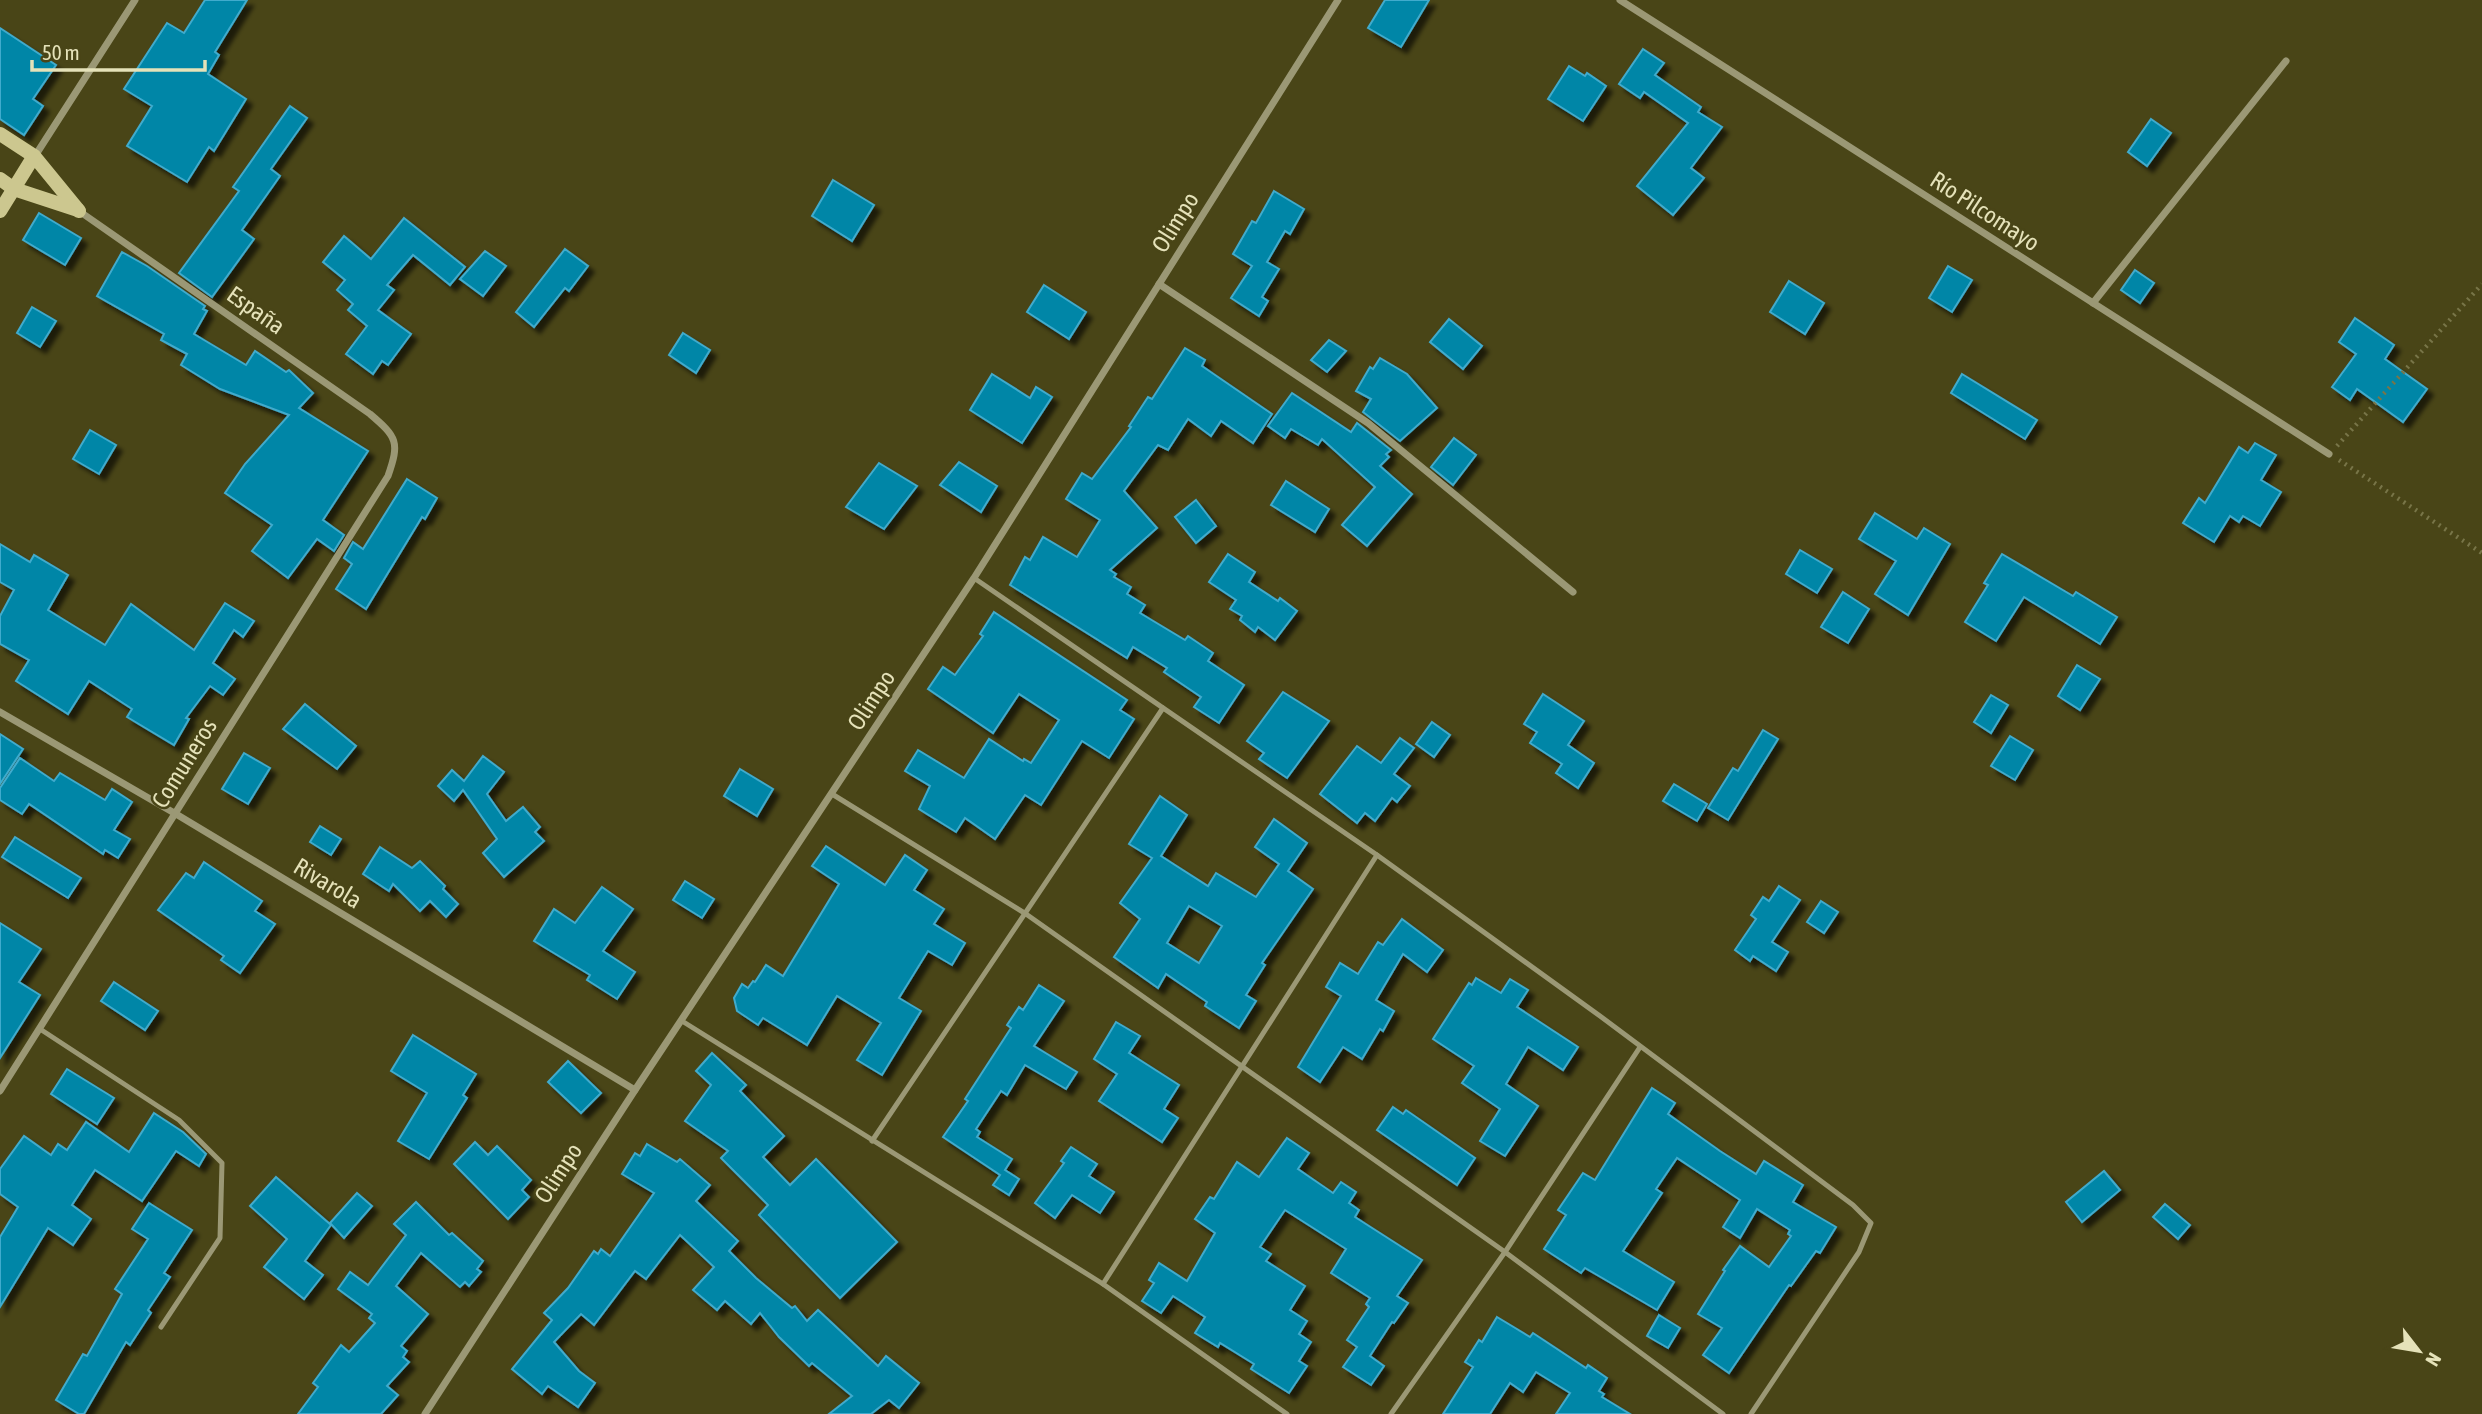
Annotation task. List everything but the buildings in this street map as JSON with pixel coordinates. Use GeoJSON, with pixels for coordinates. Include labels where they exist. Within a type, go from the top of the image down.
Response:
{"type":"FeatureCollection","features":[{"type":"Feature","properties":{"kind":"street"},"geometry":{"type":"LineString","coordinates":[[0,211],[135,0]]}},
{"type":"Feature","properties":{"kind":"street","name":"Olimpo"},"geometry":{"type":"LineString","coordinates":[[425,1414],[635,1090],[975,578],[1338,0]]}},
{"type":"Feature","properties":{"kind":"street","name":"Río Pilcomayo"},"geometry":{"type":"LineString","coordinates":[[1620,0],[2329,454]]}},
{"type":"Feature","properties":{"kind":"street"},"geometry":{"type":"LineString","coordinates":[[2093,303],[2286,61]]}},
{"type":"Feature","properties":{"kind":"street"},"geometry":{"type":"LineString","coordinates":[[0,134],[34,156],[79,211]]}},
{"type":"Feature","properties":{"kind":"street"},"geometry":{"type":"LineString","coordinates":[[0,179],[14,189],[79,211]]}},
{"type":"Feature","properties":{"kind":"street","name":"España"},"geometry":{"type":"LineString","coordinates":[[79,211],[370,414],[391,431],[396,453]]}},
{"type":"Feature","properties":{"kind":"street"},"geometry":{"type":"LineString","coordinates":[[1159,284],[1368,423],[1573,592]]}},
{"type":"Feature","properties":{"kind":"street","name":"Comuneros"},"geometry":{"type":"LineString","coordinates":[[0,1091],[387,476],[396,453]]}},
{"type":"Feature","properties":{"kind":"street","name":"Rivarola"},"geometry":{"type":"LineString","coordinates":[[0,712],[176,814],[635,1090]]}},
{"type":"Feature","properties":{"kind":"lane"},"geometry":{"type":"LineString","coordinates":[[975,578],[1377,855],[1853,1205],[1871,1223],[1859,1252],[1751,1414]]}},
{"type":"Feature","properties":{"kind":"lane"},"geometry":{"type":"LineString","coordinates":[[872,1141],[1163,708]]}},
{"type":"Feature","properties":{"kind":"lane"},"geometry":{"type":"LineString","coordinates":[[832,794],[1026,914],[1505,1252],[1723,1414]]}},
{"type":"Feature","properties":{"kind":"lane"},"geometry":{"type":"LineString","coordinates":[[1103,1284],[1377,855]]}},
{"type":"Feature","properties":{"kind":"lane"},"geometry":{"type":"LineString","coordinates":[[682,1021],[1103,1284],[1287,1414]]}},
{"type":"Feature","properties":{"kind":"lane"},"geometry":{"type":"LineString","coordinates":[[40,1029],[179,1120],[222,1163],[220,1238],[161,1328]]}},
{"type":"Feature","properties":{"kind":"lane"},"geometry":{"type":"LineString","coordinates":[[1391,1414],[1505,1252],[1640,1047]]}},
{"type":"Feature","properties":{"kind":"path"},"geometry":{"type":"LineString","coordinates":[[2482,284],[2329,454],[2482,553]]}}]}
